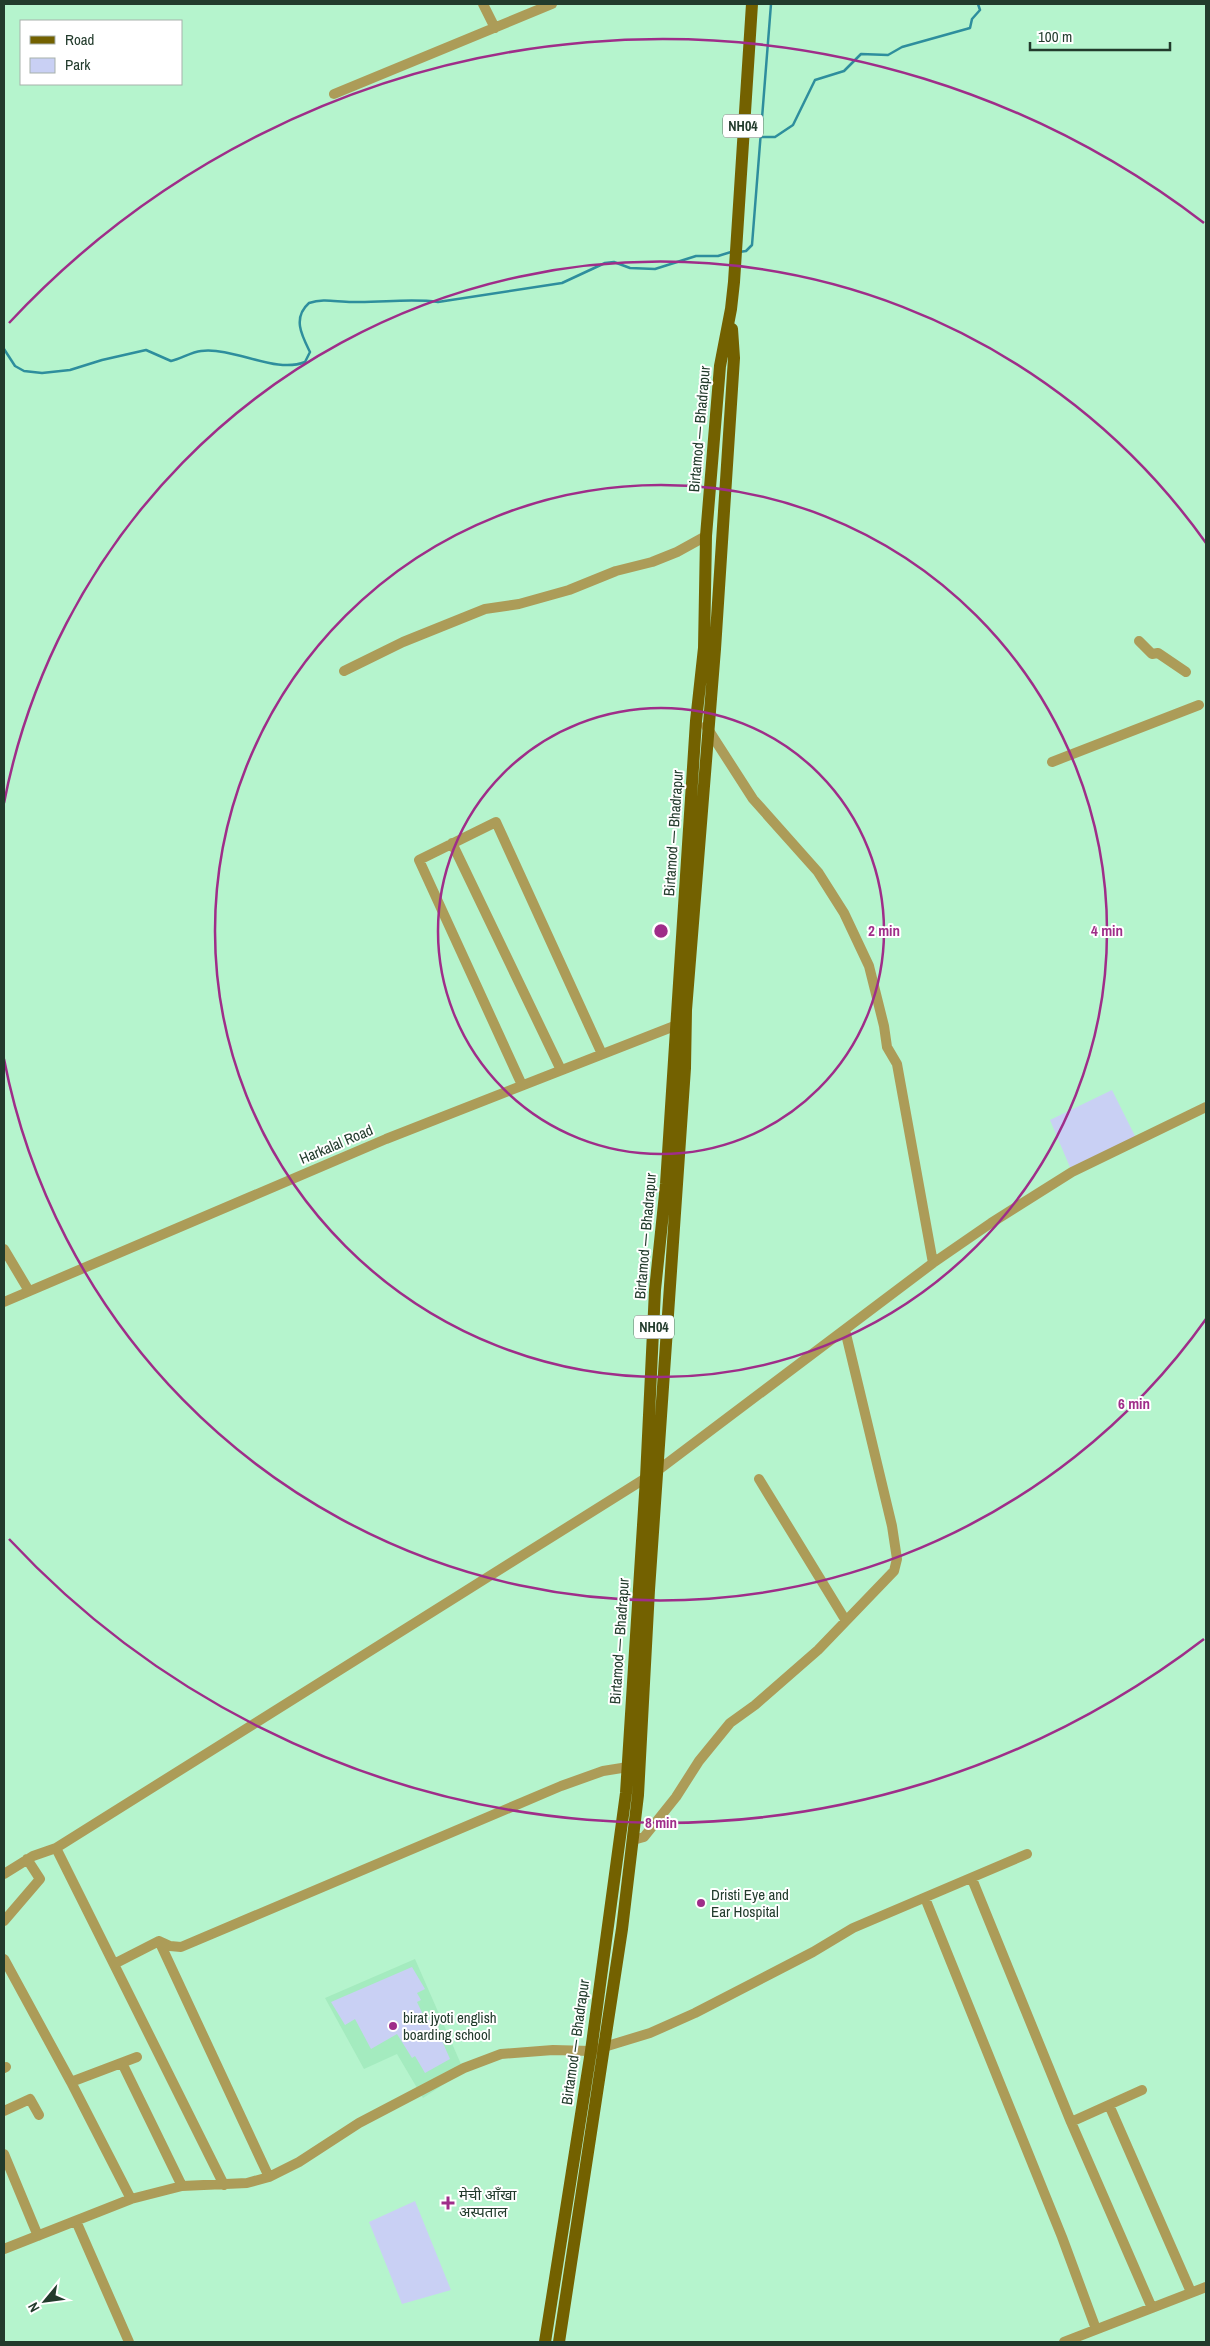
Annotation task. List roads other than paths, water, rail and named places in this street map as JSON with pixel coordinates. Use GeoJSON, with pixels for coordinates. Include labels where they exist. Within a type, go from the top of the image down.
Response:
{"type":"FeatureCollection","features":[{"type":"Feature","properties":{"kind":"main road","name":"Birtamod — Bhadrapur"},"geometry":{"type":"LineString","coordinates":[[559,2342],[590,2051],[623,1864],[633,1840],[638,1795],[652,1474],[655,1290],[671,1184],[702,724],[706,536],[720,366],[732,309],[737,252],[741,154],[752,4]]}},
{"type":"Feature","properties":{"kind":"main road","name":"Birtamod — Bhadrapur"},"geometry":{"type":"LineString","coordinates":[[702,724],[715,649],[734,358],[732,309]]}},
{"type":"Feature","properties":{"kind":"main road","name":"Birtamod — Bhadrapur"},"geometry":{"type":"LineString","coordinates":[[545,2342],[549,2306],[570,2229],[604,2046],[623,1864],[628,1767],[652,1474]]}},
{"type":"Feature","properties":{"kind":"street"},"geometry":{"type":"LineString","coordinates":[[483,4],[495,28]]}},
{"type":"Feature","properties":{"kind":"street"},"geometry":{"type":"LineString","coordinates":[[334,94],[552,4]]}},
{"type":"Feature","properties":{"kind":"street"},"geometry":{"type":"LineString","coordinates":[[344,672],[403,642],[485,609],[519,604],[569,590],[616,571],[652,562],[706,536]]}},
{"type":"Feature","properties":{"kind":"street"},"geometry":{"type":"LineString","coordinates":[[1139,641],[1152,654],[1158,653],[1186,672]]}},
{"type":"Feature","properties":{"kind":"street"},"geometry":{"type":"LineString","coordinates":[[1052,762],[1199,706]]}},
{"type":"Feature","properties":{"kind":"street"},"geometry":{"type":"LineString","coordinates":[[702,724],[753,799],[829,886],[866,958],[884,1026],[887,1047],[897,1064],[932,1263]]}},
{"type":"Feature","properties":{"kind":"street"},"geometry":{"type":"LineString","coordinates":[[522,1085],[419,860],[496,822],[602,1054]]}},
{"type":"Feature","properties":{"kind":"street"},"geometry":{"type":"LineString","coordinates":[[452,843],[561,1070]]}},
{"type":"Feature","properties":{"kind":"street","name":"Harkalal Road"},"geometry":{"type":"LineString","coordinates":[[4,1302],[377,1143],[602,1054],[681,1026]]}},
{"type":"Feature","properties":{"kind":"street"},"geometry":{"type":"LineString","coordinates":[[4,1874],[27,1859],[56,1848],[652,1474],[932,1263],[1072,1172],[1206,1107]]}},
{"type":"Feature","properties":{"kind":"street"},"geometry":{"type":"LineString","coordinates":[[4,1249],[29,1291]]}},
{"type":"Feature","properties":{"kind":"street"},"geometry":{"type":"LineString","coordinates":[[633,1840],[644,1837],[676,1797],[699,1761],[730,1723],[793,1672],[894,1571],[897,1559],[892,1526],[845,1330]]}},
{"type":"Feature","properties":{"kind":"street"},"geometry":{"type":"LineString","coordinates":[[759,1479],[846,1621]]}},
{"type":"Feature","properties":{"kind":"street"},"geometry":{"type":"LineString","coordinates":[[159,1941],[170,1946],[181,1947],[561,1786],[603,1771],[628,1767]]}},
{"type":"Feature","properties":{"kind":"street"},"geometry":{"type":"LineString","coordinates":[[56,1848],[224,2185]]}},
{"type":"Feature","properties":{"kind":"street"},"geometry":{"type":"LineString","coordinates":[[4,2248],[131,2199],[182,2186],[247,2184],[269,2177],[299,2162],[359,2123],[464,2068],[501,2054],[553,2050],[590,2051],[650,2033],[696,2013],[813,1952],[853,1928],[1027,1854]]}},
{"type":"Feature","properties":{"kind":"street"},"geometry":{"type":"LineString","coordinates":[[4,1921],[40,1879],[27,1859]]}},
{"type":"Feature","properties":{"kind":"street"},"geometry":{"type":"LineString","coordinates":[[972,1878],[1071,2122],[1152,2308]]}},
{"type":"Feature","properties":{"kind":"street"},"geometry":{"type":"LineString","coordinates":[[925,1898],[1062,2237],[1096,2329]]}},
{"type":"Feature","properties":{"kind":"street"},"geometry":{"type":"LineString","coordinates":[[114,1964],[159,1941]]}},
{"type":"Feature","properties":{"kind":"street"},"geometry":{"type":"LineString","coordinates":[[159,1941],[269,2177]]}},
{"type":"Feature","properties":{"kind":"street"},"geometry":{"type":"LineString","coordinates":[[4,1959],[71,2082],[131,2199]]}},
{"type":"Feature","properties":{"kind":"street"},"geometry":{"type":"LineString","coordinates":[[71,2082],[137,2057]]}},
{"type":"Feature","properties":{"kind":"street"},"geometry":{"type":"LineString","coordinates":[[122,2063],[182,2186]]}},
{"type":"Feature","properties":{"kind":"street"},"geometry":{"type":"LineString","coordinates":[[1071,2122],[1142,2090]]}},
{"type":"Feature","properties":{"kind":"street"},"geometry":{"type":"LineString","coordinates":[[4,2111],[30,2099],[39,2116]]}},
{"type":"Feature","properties":{"kind":"street"},"geometry":{"type":"LineString","coordinates":[[1109,2105],[1191,2292]]}},
{"type":"Feature","properties":{"kind":"street"},"geometry":{"type":"LineString","coordinates":[[4,2154],[38,2236]]}},
{"type":"Feature","properties":{"kind":"street"},"geometry":{"type":"LineString","coordinates":[[76,2221],[128,2342]]}},
{"type":"Feature","properties":{"kind":"street"},"geometry":{"type":"LineString","coordinates":[[1064,2342],[1206,2287]]}},
{"type":"Feature","properties":{"kind":"waterway"},"geometry":{"type":"LineString","coordinates":[[739,252],[746,251],[752,245],[771,4]]}},
{"type":"Feature","properties":{"kind":"waterway"},"geometry":{"type":"LineString","coordinates":[[760,137],[775,137],[793,125],[815,80],[844,71],[861,54],[888,55],[902,47],[970,28],[972,19],[980,10],[978,4]]}},
{"type":"Feature","properties":{"kind":"waterway"},"geometry":{"type":"LineString","coordinates":[[4,349],[15,366],[24,371],[42,373],[70,370],[102,360],[146,350],[171,361],[201,351],[214,351],[268,363],[293,365],[305,362],[310,352],[300,327],[301,315],[309,303],[325,300],[346,302],[416,300],[438,302],[562,283],[605,263],[614,262],[630,268],[655,269],[696,256],[718,256],[731,252]]}},
{"type":"Feature","properties":{"kind":"place","name":"Dristi Eye and Ear Hospital"},"geometry":{"type":"Point","coordinates":[701,1903]}},
{"type":"Feature","properties":{"kind":"place","name":"birat jyoti english boarding school"},"geometry":{"type":"Point","coordinates":[393,2026]}},
{"type":"Feature","properties":{"kind":"place","name":"मेची आँखा अस्पताल"},"geometry":{"type":"Point","coordinates":[448,2203]}}]}
